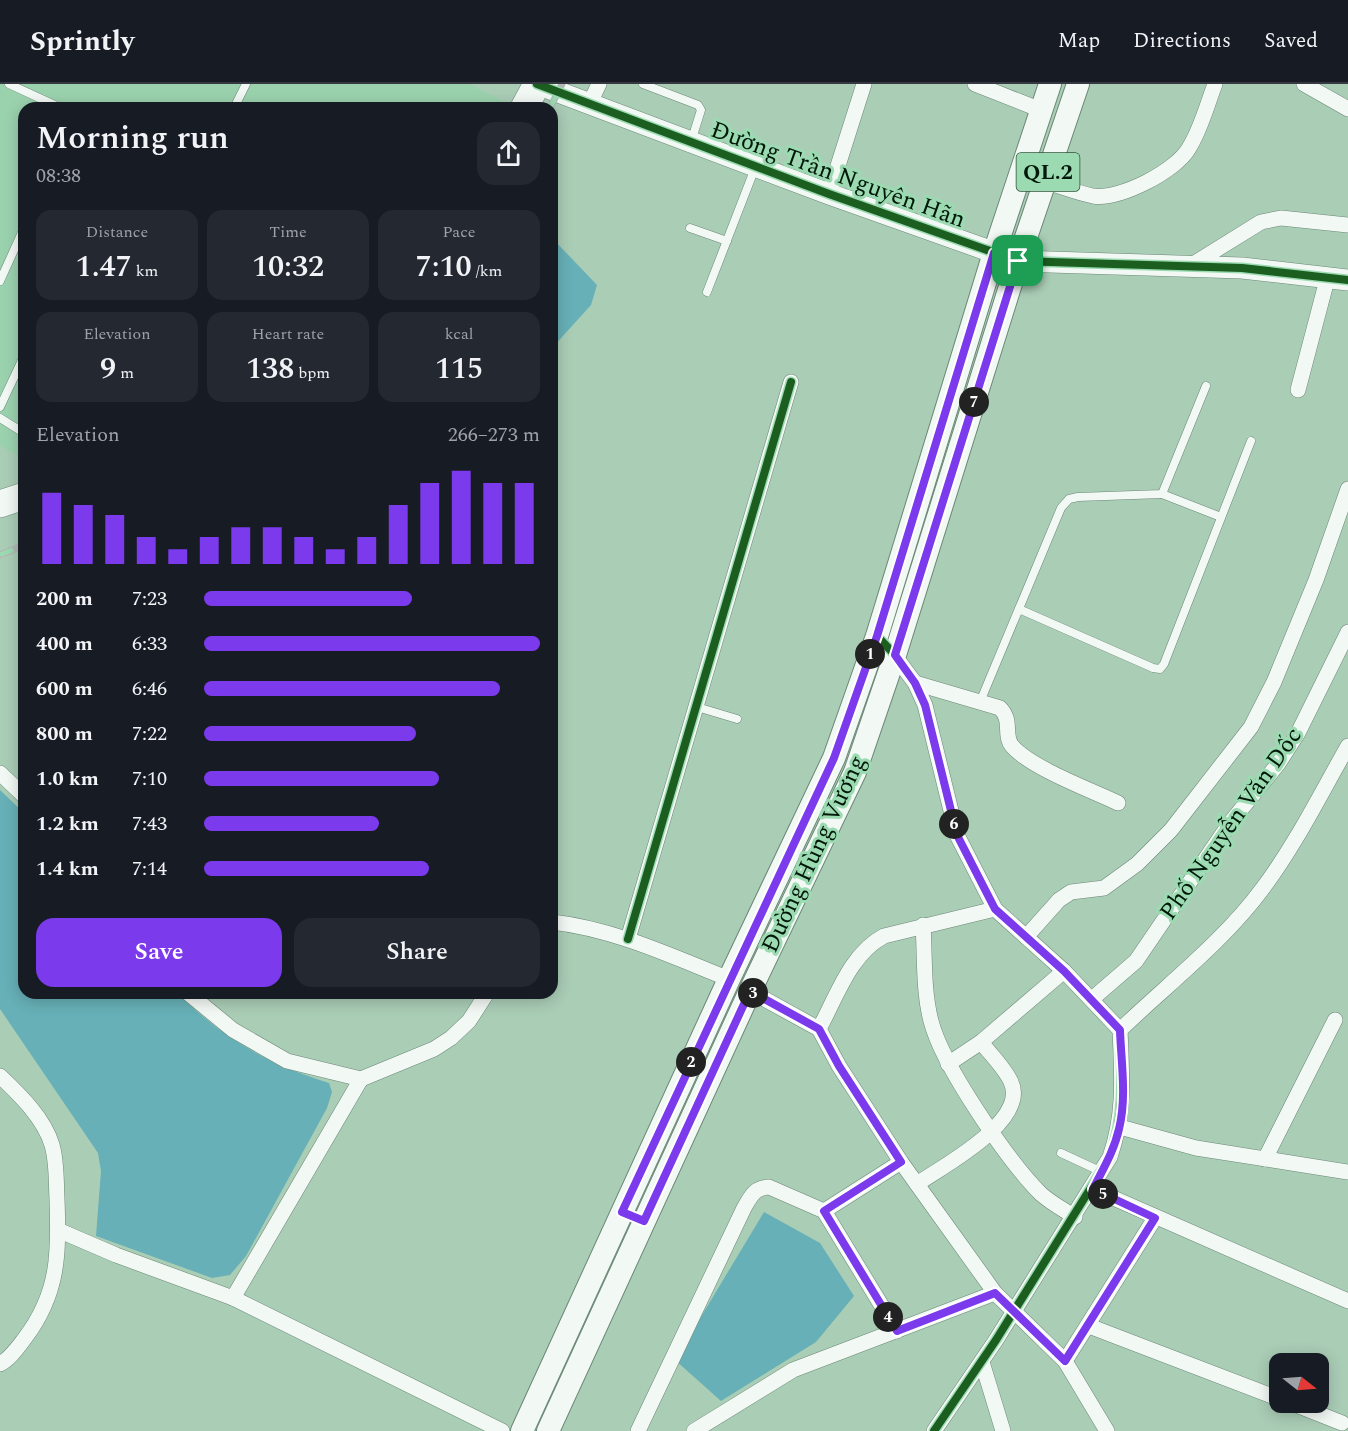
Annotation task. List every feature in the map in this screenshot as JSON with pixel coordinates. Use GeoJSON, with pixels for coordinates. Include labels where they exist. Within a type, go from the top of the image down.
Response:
{"type":"FeatureCollection","features":[{"type":"Feature","properties":{"kind":"highway"},"geometry":{"type":"LineString","coordinates":[[527,102],[537,84]]}},
{"type":"Feature","properties":{"kind":"highway"},"geometry":{"type":"LineString","coordinates":[[0,504],[18,498]]}},
{"type":"Feature","properties":{"kind":"main road","name":"Đường Hùng Vương"},"geometry":{"type":"LineString","coordinates":[[522,1431],[729,979],[834,758],[877,636],[994,253],[1050,84]]}},
{"type":"Feature","properties":{"kind":"main road","name":"Đường Hùng Vương"},"geometry":{"type":"LineString","coordinates":[[548,1431],[750,991],[855,772],[895,655],[1018,261],[1078,84]]}},
{"type":"Feature","properties":{"kind":"main road"},"geometry":{"type":"LineString","coordinates":[[622,1212],[644,1221]]}},
{"type":"Feature","properties":{"kind":"street","name":"Đường Trần Nguyên Hãn"},"geometry":{"type":"LineString","coordinates":[[537,84],[829,194],[1018,261],[1190,266],[1338,278]]}},
{"type":"Feature","properties":{"kind":"street"},"geometry":{"type":"LineString","coordinates":[[589,105],[599,84]]}},
{"type":"Feature","properties":{"kind":"street"},"geometry":{"type":"LineString","coordinates":[[829,194],[864,84]]}},
{"type":"Feature","properties":{"kind":"street"},"geometry":{"type":"LineString","coordinates":[[975,84],[1041,110]]}},
{"type":"Feature","properties":{"kind":"street"},"geometry":{"type":"LineString","coordinates":[[1045,182],[1094,196],[1111,196],[1149,180],[1179,160],[1189,148],[1215,84]]}},
{"type":"Feature","properties":{"kind":"street"},"geometry":{"type":"LineString","coordinates":[[1304,84],[1348,108]]}},
{"type":"Feature","properties":{"kind":"street"},"geometry":{"type":"LineString","coordinates":[[1190,266],[1261,222],[1281,218],[1348,225]]}},
{"type":"Feature","properties":{"kind":"street"},"geometry":{"type":"LineString","coordinates":[[1298,390],[1338,278]]}},
{"type":"Feature","properties":{"kind":"street"},"geometry":{"type":"LineString","coordinates":[[628,939],[791,382]]}},
{"type":"Feature","properties":{"kind":"street"},"geometry":{"type":"LineString","coordinates":[[1026,937],[1059,900],[1071,892],[1104,888],[1137,864],[1171,830],[1251,728],[1274,682],[1316,580],[1348,489]]}},
{"type":"Feature","properties":{"kind":"street","name":"Phố Nguyễn Văn Dốc"},"geometry":{"type":"LineString","coordinates":[[1092,999],[1136,961],[1230,823],[1278,764],[1298,733],[1348,632]]}},
{"type":"Feature","properties":{"kind":"street"},"geometry":{"type":"LineString","coordinates":[[877,636],[895,655],[915,683],[925,705],[957,835],[995,909],[1064,971],[1120,1030],[1123,1091],[1120,1127],[1110,1157],[1093,1189],[982,1362],[934,1431]]}},
{"type":"Feature","properties":{"kind":"street"},"geometry":{"type":"LineString","coordinates":[[915,683],[1000,708],[1007,716],[1010,743],[1017,751],[1055,773],[1118,803]]}},
{"type":"Feature","properties":{"kind":"street"},"geometry":{"type":"LineString","coordinates":[[1120,1030],[1233,924],[1263,888],[1291,846],[1348,746]]}},
{"type":"Feature","properties":{"kind":"street"},"geometry":{"type":"LineString","coordinates":[[0,773],[18,790]]}},
{"type":"Feature","properties":{"kind":"street"},"geometry":{"type":"LineString","coordinates":[[819,1029],[858,956],[868,945],[884,936],[922,925],[995,909]]}},
{"type":"Feature","properties":{"kind":"street"},"geometry":{"type":"LineString","coordinates":[[558,923],[584,927],[628,939],[729,979]]}},
{"type":"Feature","properties":{"kind":"street"},"geometry":{"type":"LineString","coordinates":[[922,925],[930,1020],[948,1064],[993,1132],[1037,1190],[1075,1217]]}},
{"type":"Feature","properties":{"kind":"street"},"geometry":{"type":"LineString","coordinates":[[948,1064],[981,1042],[1064,971]]}},
{"type":"Feature","properties":{"kind":"street"},"geometry":{"type":"LineString","coordinates":[[750,991],[819,1029],[839,1066],[901,1162],[995,1293],[1065,1361],[1107,1431]]}},
{"type":"Feature","properties":{"kind":"street"},"geometry":{"type":"LineString","coordinates":[[196,999],[233,1030],[286,1061],[361,1079],[434,1049],[452,1038],[469,1021],[483,999]]}},
{"type":"Feature","properties":{"kind":"street"},"geometry":{"type":"LineString","coordinates":[[1265,1159],[1335,1020]]}},
{"type":"Feature","properties":{"kind":"street"},"geometry":{"type":"LineString","coordinates":[[917,1184],[993,1132],[1011,1107],[1014,1095],[1011,1082],[981,1042]]}},
{"type":"Feature","properties":{"kind":"street"},"geometry":{"type":"LineString","coordinates":[[0,1076],[32,1110],[52,1143],[56,1162],[58,1230],[54,1281],[47,1304],[19,1347],[0,1364]]}},
{"type":"Feature","properties":{"kind":"street"},"geometry":{"type":"LineString","coordinates":[[233,1298],[361,1079]]}},
{"type":"Feature","properties":{"kind":"street"},"geometry":{"type":"LineString","coordinates":[[1120,1127],[1196,1148],[1348,1172]]}},
{"type":"Feature","properties":{"kind":"street"},"geometry":{"type":"LineString","coordinates":[[824,1211],[901,1162]]}},
{"type":"Feature","properties":{"kind":"street"},"geometry":{"type":"LineString","coordinates":[[638,1431],[752,1193],[769,1187],[824,1211],[897,1331]]}},
{"type":"Feature","properties":{"kind":"street"},"geometry":{"type":"LineString","coordinates":[[1093,1189],[1348,1301]]}},
{"type":"Feature","properties":{"kind":"street"},"geometry":{"type":"LineString","coordinates":[[1065,1361],[1155,1218]]}},
{"type":"Feature","properties":{"kind":"street"},"geometry":{"type":"LineString","coordinates":[[58,1230],[116,1255],[233,1298],[502,1431]]}},
{"type":"Feature","properties":{"kind":"street"},"geometry":{"type":"LineString","coordinates":[[694,1431],[793,1370],[995,1293]]}},
{"type":"Feature","properties":{"kind":"street"},"geometry":{"type":"LineString","coordinates":[[1089,1326],[1269,1395]]}},
{"type":"Feature","properties":{"kind":"street"},"geometry":{"type":"LineString","coordinates":[[982,1362],[1003,1431]]}},
{"type":"Feature","properties":{"kind":"street"},"geometry":{"type":"LineString","coordinates":[[1318,1413],[1343,1422]]}},
{"type":"Feature","properties":{"kind":"lane"},"geometry":{"type":"LineString","coordinates":[[9,84],[48,102]]}},
{"type":"Feature","properties":{"kind":"lane"},"geometry":{"type":"LineString","coordinates":[[237,102],[246,84]]}},
{"type":"Feature","properties":{"kind":"lane"},"geometry":{"type":"LineString","coordinates":[[643,84],[698,105],[701,110],[691,143]]}},
{"type":"Feature","properties":{"kind":"lane"},"geometry":{"type":"LineString","coordinates":[[706,292],[756,167]]}},
{"type":"Feature","properties":{"kind":"lane"},"geometry":{"type":"LineString","coordinates":[[690,228],[727,241]]}},
{"type":"Feature","properties":{"kind":"lane"},"geometry":{"type":"LineString","coordinates":[[0,281],[18,241]]}},
{"type":"Feature","properties":{"kind":"lane"},"geometry":{"type":"LineString","coordinates":[[0,407],[18,369]]}},
{"type":"Feature","properties":{"kind":"lane"},"geometry":{"type":"LineString","coordinates":[[1162,494],[1206,386]]}},
{"type":"Feature","properties":{"kind":"lane"},"geometry":{"type":"LineString","coordinates":[[0,418],[18,429]]}},
{"type":"Feature","properties":{"kind":"lane"},"geometry":{"type":"LineString","coordinates":[[1019,609],[1153,668],[1160,669],[1164,664],[1251,441]]}},
{"type":"Feature","properties":{"kind":"lane"},"geometry":{"type":"LineString","coordinates":[[980,702],[1061,508],[1069,499],[1162,494],[1221,518]]}},
{"type":"Feature","properties":{"kind":"lane"},"geometry":{"type":"LineString","coordinates":[[697,707],[737,719]]}},
{"type":"Feature","properties":{"kind":"lane"},"geometry":{"type":"LineString","coordinates":[[1061,1153],[1102,1172]]}},
{"type":"Feature","properties":{"kind":"shaded area"},"geometry":{"type":"Polygon","coordinates":[[[0,84],[469,84],[505,102],[18,102],[18,456],[0,446],[0,84]]]}},
{"type":"Feature","properties":{"kind":"water"},"geometry":{"type":"Polygon","coordinates":[[[558,244],[597,285],[591,305],[558,341],[558,244]]]}},
{"type":"Feature","properties":{"kind":"water"},"geometry":{"type":"Polygon","coordinates":[[[0,790],[18,807],[18,999],[184,999],[212,1024],[247,1048],[286,1068],[329,1083],[332,1092],[327,1108],[246,1256],[230,1275],[212,1278],[96,1236],[101,1171],[98,1153],[0,1009],[0,790]]]}},
{"type":"Feature","properties":{"kind":"water"},"geometry":{"type":"Polygon","coordinates":[[[764,1212],[820,1243],[854,1296],[816,1342],[721,1401],[675,1360],[764,1212]]]}},
{"type":"Feature","properties":{"kind":"railway"},"geometry":{"type":"LineString","coordinates":[[553,102],[562,84]]}},
{"type":"Feature","properties":{"kind":"railway"},"geometry":{"type":"LineString","coordinates":[[0,555],[18,548]]}},
{"type":"Feature","properties":{"kind":"cycle path"},"geometry":{"type":"LineString","coordinates":[[537,84],[829,194],[1018,261],[1242,268],[1348,280]]}},
{"type":"Feature","properties":{"kind":"cycle path"},"geometry":{"type":"LineString","coordinates":[[628,939],[791,382]]}},
{"type":"Feature","properties":{"kind":"cycle path"},"geometry":{"type":"LineString","coordinates":[[877,636],[895,655],[915,683],[925,705],[957,835],[995,909],[1064,971],[1120,1030],[1122,1079],[1120,1110],[1110,1157],[996,1340],[934,1431]]}},
{"type":"Feature","properties":{"kind":"route"},"geometry":{"type":"LineString","coordinates":[[994,253],[1018,261],[895,655],[915,683],[925,705],[957,835],[995,909],[1064,971],[1120,1030],[1123,1091],[1120,1127],[1110,1157],[1093,1189],[1155,1218],[1065,1361],[995,1293],[897,1331],[824,1211],[901,1162],[839,1066],[819,1029],[750,991],[644,1221],[622,1212],[834,758],[877,636],[994,253]]}}]}
